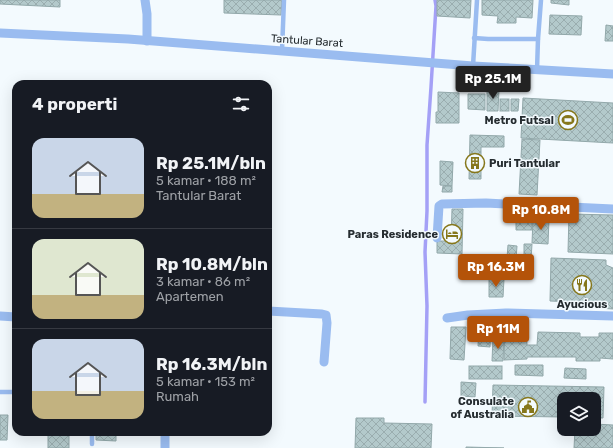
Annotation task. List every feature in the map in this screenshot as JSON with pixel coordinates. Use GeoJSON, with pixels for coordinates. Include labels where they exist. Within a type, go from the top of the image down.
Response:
{"type":"FeatureCollection","features":[{"type":"Feature","properties":{"kind":"street"},"geometry":{"type":"LineString","coordinates":[[145,0],[147,14],[147,41]]}},
{"type":"Feature","properties":{"kind":"street","name":"Tantular Barat"},"geometry":{"type":"LineString","coordinates":[[0,33],[147,41],[473,66],[613,74]]}},
{"type":"Feature","properties":{"kind":"street"},"geometry":{"type":"LineString","coordinates":[[437,238],[439,206],[442,204],[486,203],[613,209]]}},
{"type":"Feature","properties":{"kind":"street"},"geometry":{"type":"LineString","coordinates":[[272,311],[326,315],[327,323],[324,362]]}},
{"type":"Feature","properties":{"kind":"street"},"geometry":{"type":"LineString","coordinates":[[447,318],[468,315],[506,313],[613,316]]}},
{"type":"Feature","properties":{"kind":"street"},"geometry":{"type":"LineString","coordinates":[[0,316],[12,317]]}},
{"type":"Feature","properties":{"kind":"street"},"geometry":{"type":"LineString","coordinates":[[164,436],[165,448]]}},
{"type":"Feature","properties":{"kind":"lane"},"geometry":{"type":"LineString","coordinates":[[282,51],[284,0]]}},
{"type":"Feature","properties":{"kind":"lane"},"geometry":{"type":"LineString","coordinates":[[473,66],[477,0]]}},
{"type":"Feature","properties":{"kind":"lane"},"geometry":{"type":"LineString","coordinates":[[538,70],[538,39],[541,0]]}},
{"type":"Feature","properties":{"kind":"lane"},"geometry":{"type":"LineString","coordinates":[[474,38],[538,39]]}},
{"type":"Feature","properties":{"kind":"lane"},"geometry":{"type":"LineString","coordinates":[[0,392],[12,392]]}},
{"type":"Feature","properties":{"kind":"lane"},"geometry":{"type":"LineString","coordinates":[[92,436],[92,444]]}},
{"type":"Feature","properties":{"kind":"building"},"geometry":{"type":"Polygon","coordinates":[[[0,0],[60,0],[60,7],[0,4],[0,0]]]}},
{"type":"Feature","properties":{"kind":"building"},"geometry":{"type":"Polygon","coordinates":[[[224,0],[282,0],[281,15],[224,13],[224,0]]]}},
{"type":"Feature","properties":{"kind":"building"},"geometry":{"type":"Polygon","coordinates":[[[437,0],[471,0],[470,18],[437,16],[437,0]]]}},
{"type":"Feature","properties":{"kind":"building"},"geometry":{"type":"Polygon","coordinates":[[[482,0],[533,0],[532,18],[516,17],[516,23],[497,23],[498,16],[482,15],[482,0]]]}},
{"type":"Feature","properties":{"kind":"building"},"geometry":{"type":"Polygon","coordinates":[[[551,0],[569,0],[569,5],[551,3],[551,0]]]}},
{"type":"Feature","properties":{"kind":"building"},"geometry":{"type":"Polygon","coordinates":[[[550,15],[582,16],[581,35],[549,34],[550,15]]]}},
{"type":"Feature","properties":{"kind":"building"},"geometry":{"type":"Polygon","coordinates":[[[606,25],[613,26],[613,41],[605,41],[606,25]]]}},
{"type":"Feature","properties":{"kind":"building"},"geometry":{"type":"Polygon","coordinates":[[[487,89],[499,89],[498,111],[487,111],[487,89]]]}},
{"type":"Feature","properties":{"kind":"building"},"geometry":{"type":"Polygon","coordinates":[[[438,92],[459,93],[459,123],[436,123],[436,112],[438,112],[438,92]]]}},
{"type":"Feature","properties":{"kind":"building"},"geometry":{"type":"Polygon","coordinates":[[[468,94],[485,94],[485,110],[468,109],[468,94]]]}},
{"type":"Feature","properties":{"kind":"building","name":"Metro Futsal"},"geometry":{"type":"Polygon","coordinates":[[[523,98],[613,103],[613,143],[521,138],[523,98]]]}},
{"type":"Feature","properties":{"kind":"building"},"geometry":{"type":"Polygon","coordinates":[[[500,99],[509,99],[509,111],[500,111],[500,99]]]}},
{"type":"Feature","properties":{"kind":"building"},"geometry":{"type":"Polygon","coordinates":[[[511,99],[519,99],[518,111],[511,111],[511,99]]]}},
{"type":"Feature","properties":{"kind":"building","name":"Puri Tantular"},"geometry":{"type":"Polygon","coordinates":[[[470,135],[504,136],[504,147],[481,147],[481,179],[469,179],[470,135]]]}},
{"type":"Feature","properties":{"kind":"building"},"geometry":{"type":"Polygon","coordinates":[[[522,139],[540,140],[537,195],[519,194],[522,139]]]}},
{"type":"Feature","properties":{"kind":"building"},"geometry":{"type":"Polygon","coordinates":[[[440,161],[453,162],[452,186],[440,185],[440,161]]]}},
{"type":"Feature","properties":{"kind":"building"},"geometry":{"type":"Polygon","coordinates":[[[443,186],[452,186],[452,192],[442,192],[443,186]]]}},
{"type":"Feature","properties":{"kind":"building"},"geometry":{"type":"Polygon","coordinates":[[[452,209],[463,209],[462,254],[437,253],[437,241],[451,241],[452,209]]]}},
{"type":"Feature","properties":{"kind":"building"},"geometry":{"type":"Polygon","coordinates":[[[516,210],[532,211],[532,230],[516,230],[516,210]]]}},
{"type":"Feature","properties":{"kind":"building"},"geometry":{"type":"Polygon","coordinates":[[[569,214],[613,215],[613,254],[568,252],[569,214]]]}},
{"type":"Feature","properties":{"kind":"building"},"geometry":{"type":"Polygon","coordinates":[[[533,219],[549,219],[548,244],[532,243],[533,219]]]}},
{"type":"Feature","properties":{"kind":"building"},"geometry":{"type":"Polygon","coordinates":[[[524,244],[532,244],[531,260],[524,259],[524,244]]]}},
{"type":"Feature","properties":{"kind":"building"},"geometry":{"type":"Polygon","coordinates":[[[508,245],[517,246],[516,259],[507,258],[508,245]]]}},
{"type":"Feature","properties":{"kind":"building"},"geometry":{"type":"Polygon","coordinates":[[[490,257],[504,258],[503,275],[489,274],[490,257]]]}},
{"type":"Feature","properties":{"kind":"building","name":"Ayucious"},"geometry":{"type":"Polygon","coordinates":[[[551,258],[606,260],[606,265],[613,268],[613,309],[598,308],[598,303],[550,301],[551,258]]]}},
{"type":"Feature","properties":{"kind":"building"},"geometry":{"type":"Polygon","coordinates":[[[489,278],[504,279],[503,297],[489,297],[489,278]]]}},
{"type":"Feature","properties":{"kind":"building"},"geometry":{"type":"Polygon","coordinates":[[[479,325],[491,326],[490,347],[478,346],[479,325]]]}},
{"type":"Feature","properties":{"kind":"building"},"geometry":{"type":"Polygon","coordinates":[[[505,325],[526,326],[527,345],[537,345],[538,332],[580,333],[580,337],[599,337],[599,333],[613,333],[613,359],[600,358],[600,361],[576,361],[576,357],[527,357],[527,359],[504,360],[505,325]]]}},
{"type":"Feature","properties":{"kind":"building"},"geometry":{"type":"Polygon","coordinates":[[[451,327],[466,327],[464,360],[450,359],[451,327]]]}},
{"type":"Feature","properties":{"kind":"building"},"geometry":{"type":"Polygon","coordinates":[[[493,338],[504,338],[503,361],[492,361],[493,338]]]}},
{"type":"Feature","properties":{"kind":"building"},"geometry":{"type":"Polygon","coordinates":[[[515,365],[543,365],[543,376],[515,375],[515,365]]]}},
{"type":"Feature","properties":{"kind":"building"},"geometry":{"type":"Polygon","coordinates":[[[469,366],[502,366],[502,379],[469,379],[469,366]]]}},
{"type":"Feature","properties":{"kind":"building"},"geometry":{"type":"Polygon","coordinates":[[[565,368],[586,369],[586,379],[564,378],[565,368]]]}},
{"type":"Feature","properties":{"kind":"building"},"geometry":{"type":"Polygon","coordinates":[[[461,382],[476,383],[475,397],[461,396],[461,382]]]}},
{"type":"Feature","properties":{"kind":"building","name":"Consulate of Australia"},"geometry":{"type":"Polygon","coordinates":[[[493,385],[604,387],[603,418],[601,418],[601,392],[557,392],[557,417],[492,416],[493,385]]]}},
{"type":"Feature","properties":{"kind":"building"},"geometry":{"type":"Polygon","coordinates":[[[0,415],[8,415],[7,440],[0,440],[0,415]]]}},
{"type":"Feature","properties":{"kind":"building"},"geometry":{"type":"Polygon","coordinates":[[[356,418],[384,418],[384,423],[432,424],[431,448],[355,448],[356,418]]]}},
{"type":"Feature","properties":{"kind":"building"},"geometry":{"type":"Polygon","coordinates":[[[601,424],[613,425],[613,448],[574,448],[575,436],[601,436],[601,424]]]}},
{"type":"Feature","properties":{"kind":"building"},"geometry":{"type":"Polygon","coordinates":[[[48,436],[69,436],[69,448],[48,448],[48,436]]]}},
{"type":"Feature","properties":{"kind":"building"},"geometry":{"type":"Polygon","coordinates":[[[96,436],[116,436],[116,441],[96,440],[96,436]]]}},
{"type":"Feature","properties":{"kind":"building"},"geometry":{"type":"Polygon","coordinates":[[[466,447],[504,448],[466,448],[466,447]]]}},
{"type":"Feature","properties":{"kind":"waterway"},"geometry":{"type":"LineString","coordinates":[[425,402],[427,306],[425,252],[427,211],[427,145],[436,6],[435,0]]}},
{"type":"Feature","properties":{"kind":"place","name":"Metro Futsal"},"geometry":{"type":"Point","coordinates":[568,120]}},
{"type":"Feature","properties":{"kind":"place","name":"Puri Tantular"},"geometry":{"type":"Point","coordinates":[475,163]}},
{"type":"Feature","properties":{"kind":"place","name":"Paras Residence"},"geometry":{"type":"Point","coordinates":[452,234]}},
{"type":"Feature","properties":{"kind":"place","name":"Ayucious"},"geometry":{"type":"Point","coordinates":[582,285]}},
{"type":"Feature","properties":{"kind":"place","name":"Consulate of Australia"},"geometry":{"type":"Point","coordinates":[528,407]}}]}
